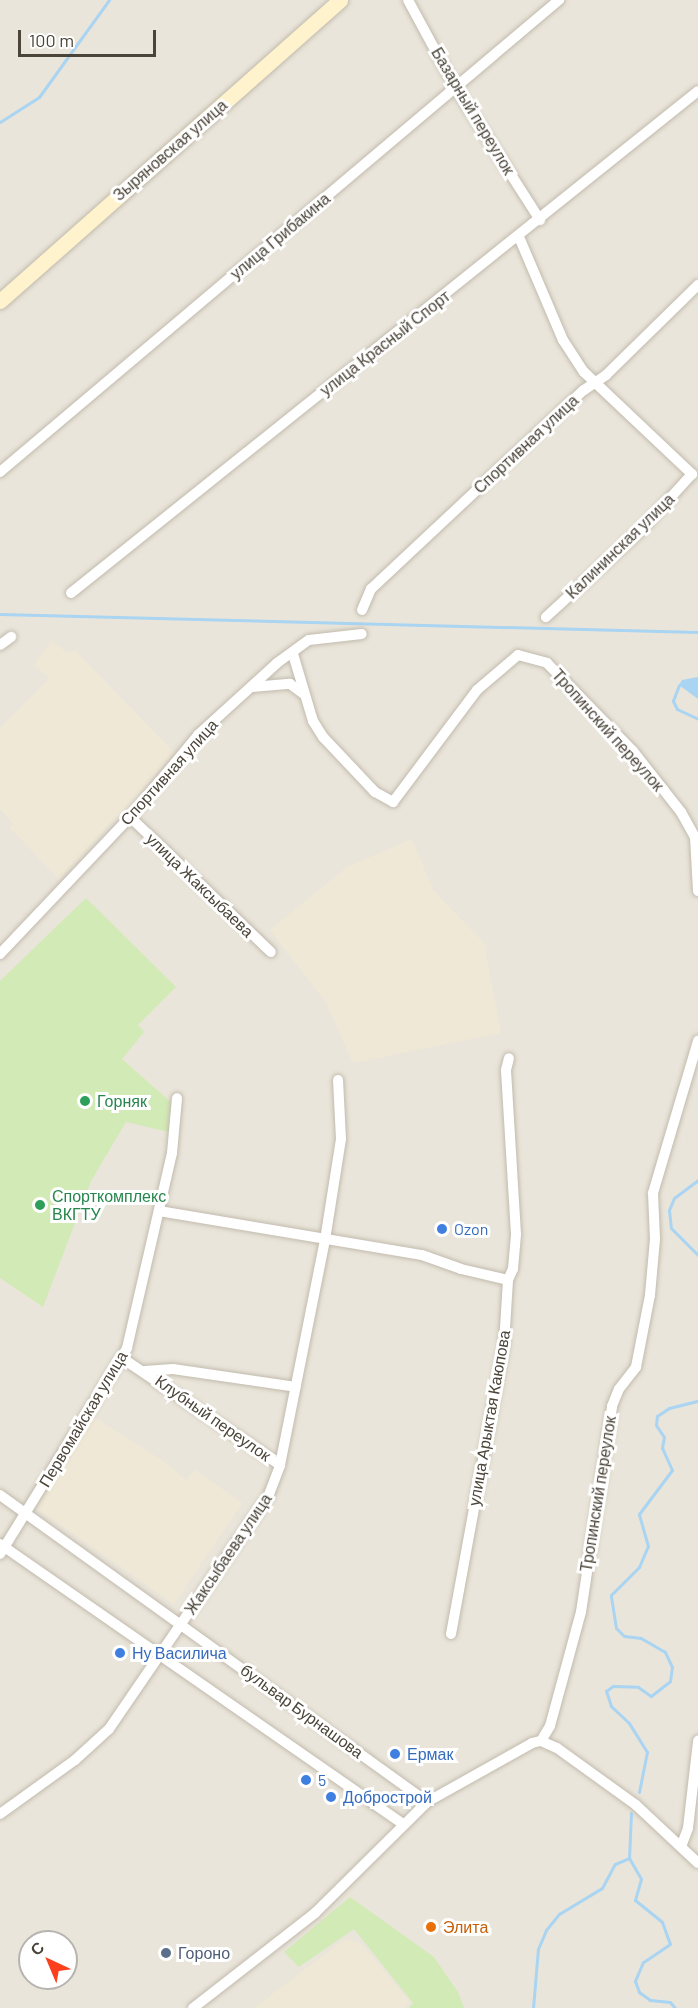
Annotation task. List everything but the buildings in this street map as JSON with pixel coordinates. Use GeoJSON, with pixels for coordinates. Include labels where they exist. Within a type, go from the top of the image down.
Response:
{"type":"FeatureCollection","features":[{"type":"Feature","properties":{"kind":"street","name":"Зыряновская улица"},"geometry":{"type":"LineString","coordinates":[[0,301],[340,0]]}},
{"type":"Feature","properties":{"kind":"street","name":"Базарный переулок"},"geometry":{"type":"LineString","coordinates":[[408,0],[455,87],[540,220]]}},
{"type":"Feature","properties":{"kind":"street","name":"улица Грибакина"},"geometry":{"type":"LineString","coordinates":[[0,472],[559,0]]}},
{"type":"Feature","properties":{"kind":"street","name":"улица Красный Спорт"},"geometry":{"type":"LineString","coordinates":[[71,592],[519,237],[698,91]]}},
{"type":"Feature","properties":{"kind":"street"},"geometry":{"type":"LineString","coordinates":[[519,237],[563,340],[595,382]]}},
{"type":"Feature","properties":{"kind":"street","name":"Спортивная улица"},"geometry":{"type":"LineString","coordinates":[[362,610],[371,589],[698,285]]}},
{"type":"Feature","properties":{"kind":"street","name":"Калининская улица"},"geometry":{"type":"LineString","coordinates":[[546,617],[632,538],[692,474],[595,382]]}},
{"type":"Feature","properties":{"kind":"street","name":"Спортивная улица"},"geometry":{"type":"LineString","coordinates":[[1,950],[130,817],[198,735],[252,687],[309,640],[362,634]]}},
{"type":"Feature","properties":{"kind":"street"},"geometry":{"type":"LineString","coordinates":[[0,645],[11,637]]}},
{"type":"Feature","properties":{"kind":"street"},"geometry":{"type":"LineString","coordinates":[[293,654],[304,694]]}},
{"type":"Feature","properties":{"kind":"street","name":"Тропинский переулок"},"geometry":{"type":"LineString","coordinates":[[304,694],[323,737],[375,792],[393,802],[470,698],[518,655],[547,663],[633,751],[681,812],[695,837],[698,891]]}},
{"type":"Feature","properties":{"kind":"street"},"geometry":{"type":"LineString","coordinates":[[252,687],[290,684],[304,694]]}},
{"type":"Feature","properties":{"kind":"street","name":"улица Жаксыбаева"},"geometry":{"type":"LineString","coordinates":[[130,817],[271,952]]}},
{"type":"Feature","properties":{"kind":"street","name":"Тропинский переулок"},"geometry":{"type":"LineString","coordinates":[[541,1741],[550,1726],[581,1612],[612,1406],[619,1389],[636,1367],[655,1239],[653,1193],[698,1041]]}},
{"type":"Feature","properties":{"kind":"street","name":"улица Арыктая Каюпова"},"geometry":{"type":"LineString","coordinates":[[451,1634],[504,1344],[508,1280],[513,1269],[516,1234],[506,1070],[509,1058]]}},
{"type":"Feature","properties":{"kind":"street","name":"Жаксыбаева улица"},"geometry":{"type":"LineString","coordinates":[[0,1814],[96,1742],[161,1654],[262,1506],[280,1465],[325,1240],[341,1139],[338,1080]]}},
{"type":"Feature","properties":{"kind":"street","name":"Первомайская улица"},"geometry":{"type":"LineString","coordinates":[[1,1548],[26,1514],[122,1358],[172,1153],[177,1098]]}},
{"type":"Feature","properties":{"kind":"street"},"geometry":{"type":"LineString","coordinates":[[159,1211],[422,1255],[460,1269],[508,1280]]}},
{"type":"Feature","properties":{"kind":"street","name":"Клубный переулок"},"geometry":{"type":"LineString","coordinates":[[122,1358],[145,1371],[280,1465]]}},
{"type":"Feature","properties":{"kind":"street","name":"Клубный переулок"},"geometry":{"type":"LineString","coordinates":[[145,1371],[173,1369],[296,1387]]}},
{"type":"Feature","properties":{"kind":"street","name":"бульвар Бурнашова"},"geometry":{"type":"LineString","coordinates":[[0,1495],[427,1802]]}},
{"type":"Feature","properties":{"kind":"street","name":"бульвар Бурнашова"},"geometry":{"type":"LineString","coordinates":[[1,1548],[161,1654],[403,1824]]}},
{"type":"Feature","properties":{"kind":"street"},"geometry":{"type":"LineString","coordinates":[[682,1844],[688,1828],[698,1740]]}},
{"type":"Feature","properties":{"kind":"street"},"geometry":{"type":"LineString","coordinates":[[193,2008],[315,1913],[427,1802],[541,1741],[636,1805],[682,1844],[698,1863]]}},
{"type":"Feature","properties":{"kind":"shaded area"},"geometry":{"type":"Polygon","coordinates":[[[0,0],[698,0],[698,2008],[0,2008],[0,0]]]}},
{"type":"Feature","properties":{"kind":"shaded area"},"geometry":{"type":"Polygon","coordinates":[[[52,641],[66,652],[75,651],[175,753],[59,879],[10,828],[13,823],[0,809],[0,728],[50,678],[34,665],[52,641]]]}},
{"type":"Feature","properties":{"kind":"shaded area"},"geometry":{"type":"Polygon","coordinates":[[[412,839],[433,890],[484,943],[501,1033],[353,1063],[326,1002],[270,930],[347,867],[412,839]]]}},
{"type":"Feature","properties":{"kind":"shaded area"},"geometry":{"type":"Polygon","coordinates":[[[95,1418],[165,1462],[186,1480],[195,1470],[242,1503],[174,1604],[36,1508],[95,1418]]]}},
{"type":"Feature","properties":{"kind":"shaded area"},"geometry":{"type":"Polygon","coordinates":[[[345,1939],[361,1943],[410,2002],[404,2008],[254,2008],[345,1939]]]}},
{"type":"Feature","properties":{"kind":"green space","name":"Горняк"},"geometry":{"type":"Polygon","coordinates":[[[86,898],[176,987],[138,1025],[144,1032],[122,1059],[173,1104],[169,1132],[126,1122],[91,1181],[43,1307],[0,1278],[0,981],[86,898]]]}},
{"type":"Feature","properties":{"kind":"green space"},"geometry":{"type":"Polygon","coordinates":[[[350,1897],[434,1957],[458,1992],[464,2008],[409,2008],[413,2003],[354,1929],[299,1967],[284,1952],[350,1897]]]}},
{"type":"Feature","properties":{"kind":"water"},"geometry":{"type":"Polygon","coordinates":[[[698,677],[698,699],[679,685],[682,680],[698,677]]]}},
{"type":"Feature","properties":{"kind":"waterway"},"geometry":{"type":"LineString","coordinates":[[0,122],[39,97],[109,0]]}},
{"type":"Feature","properties":{"kind":"waterway"},"geometry":{"type":"LineString","coordinates":[[0,614],[698,632]]}},
{"type":"Feature","properties":{"kind":"waterway"},"geometry":{"type":"LineString","coordinates":[[679,685],[673,701],[677,709],[698,719]]}},
{"type":"Feature","properties":{"kind":"waterway"},"geometry":{"type":"LineString","coordinates":[[698,1180],[674,1198],[669,1210],[671,1228],[698,1255]]}},
{"type":"Feature","properties":{"kind":"waterway"},"geometry":{"type":"LineString","coordinates":[[639,1792],[647,1752],[629,1723],[611,1706],[606,1691],[613,1686],[638,1687],[651,1696],[670,1681],[672,1667],[665,1652],[641,1638],[624,1636],[616,1628],[611,1595],[639,1567],[648,1546],[639,1514],[672,1470],[662,1448],[664,1437],[656,1425],[657,1416],[669,1408],[698,1401]]}},
{"type":"Feature","properties":{"kind":"waterway"},"geometry":{"type":"LineString","coordinates":[[631,1813],[629,1858],[641,1879],[635,1900],[662,1922],[670,1944],[643,1962],[635,1981],[639,1992],[650,2000],[670,2002],[675,2008]]}},
{"type":"Feature","properties":{"kind":"waterway"},"geometry":{"type":"LineString","coordinates":[[533,2008],[538,1949],[546,1930],[559,1914],[602,1888],[615,1864],[629,1858]]}},
{"type":"Feature","properties":{"kind":"place","name":"Горняк"},"geometry":{"type":"Point","coordinates":[85,1101]}},
{"type":"Feature","properties":{"kind":"place","name":"Спорткомплекс ВКГТУ"},"geometry":{"type":"Point","coordinates":[40,1205]}},
{"type":"Feature","properties":{"kind":"place","name":"Ozon"},"geometry":{"type":"Point","coordinates":[442,1229]}},
{"type":"Feature","properties":{"kind":"place","name":"Ну Василича"},"geometry":{"type":"Point","coordinates":[120,1653]}},
{"type":"Feature","properties":{"kind":"place","name":"Ермак"},"geometry":{"type":"Point","coordinates":[395,1754]}},
{"type":"Feature","properties":{"kind":"place","name":"5"},"geometry":{"type":"Point","coordinates":[306,1780]}},
{"type":"Feature","properties":{"kind":"place","name":"Добрострой"},"geometry":{"type":"Point","coordinates":[331,1797]}},
{"type":"Feature","properties":{"kind":"place","name":"Элита"},"geometry":{"type":"Point","coordinates":[431,1927]}},
{"type":"Feature","properties":{"kind":"place","name":"Гороно"},"geometry":{"type":"Point","coordinates":[166,1953]}}]}
